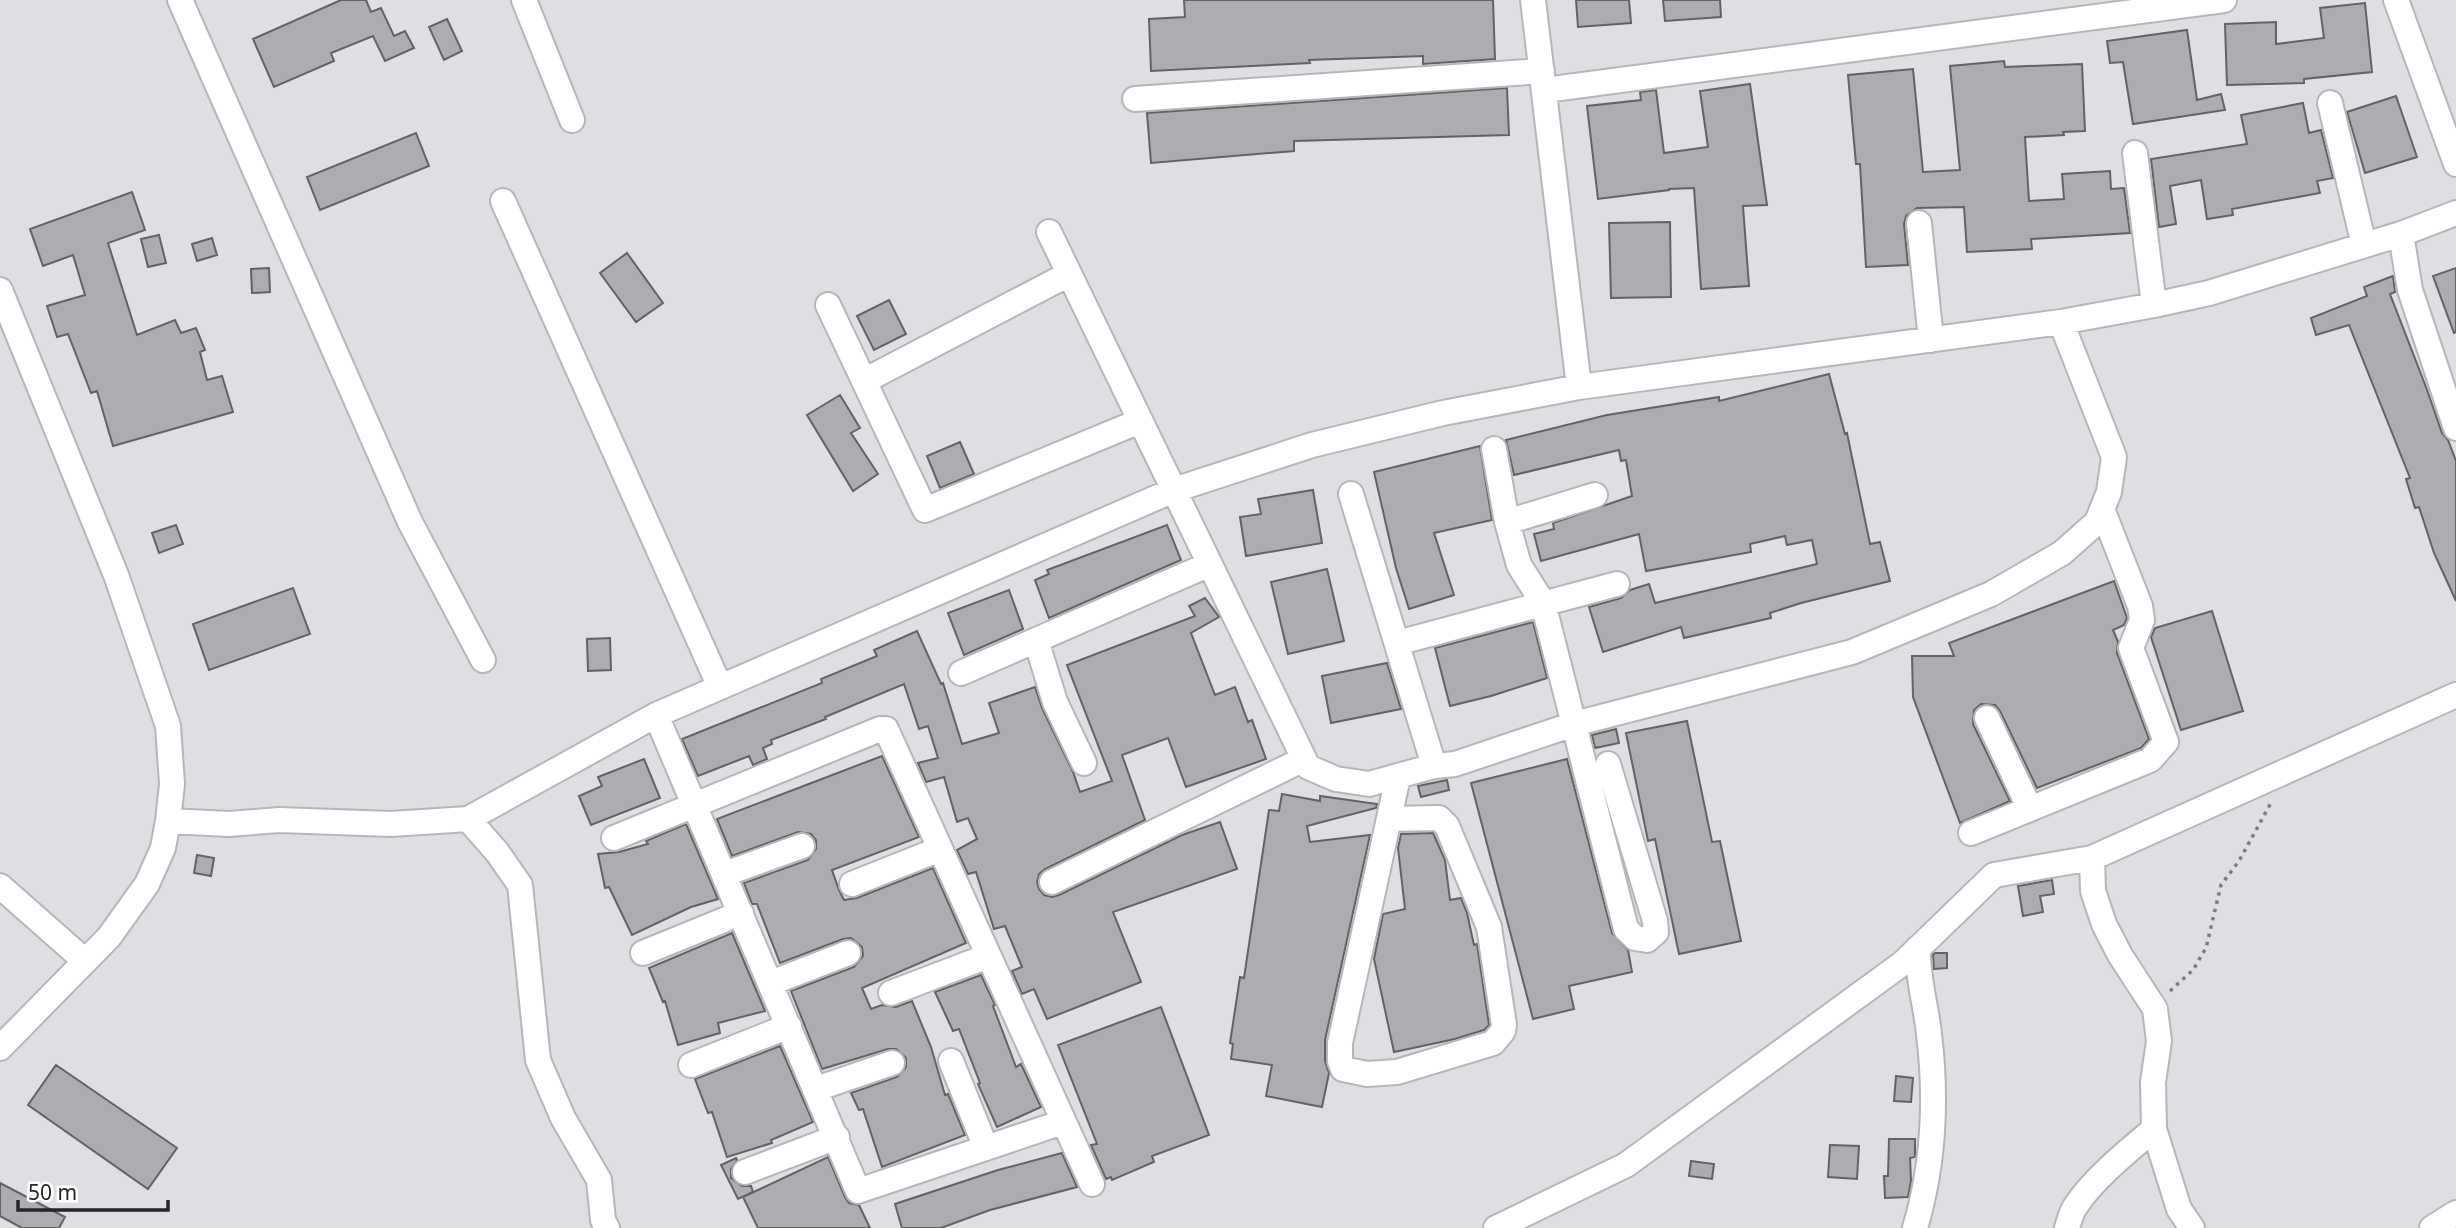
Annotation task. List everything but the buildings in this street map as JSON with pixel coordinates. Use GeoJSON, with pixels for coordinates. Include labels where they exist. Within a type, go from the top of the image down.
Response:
{"type":"FeatureCollection","features":[{"type":"Feature","properties":{"kind":"street"},"geometry":{"type":"LineString","coordinates":[[180,0],[410,522],[483,660]]}},
{"type":"Feature","properties":{"kind":"street"},"geometry":{"type":"LineString","coordinates":[[524,0],[572,120]]}},
{"type":"Feature","properties":{"kind":"street"},"geometry":{"type":"LineString","coordinates":[[1533,0],[1579,387]]}},
{"type":"Feature","properties":{"kind":"street"},"geometry":{"type":"LineString","coordinates":[[1135,99],[1544,80],[2224,0]]}},
{"type":"Feature","properties":{"kind":"street"},"geometry":{"type":"LineString","coordinates":[[2396,0],[2456,164]]}},
{"type":"Feature","properties":{"kind":"street"},"geometry":{"type":"LineString","coordinates":[[2330,103],[2364,246]]}},
{"type":"Feature","properties":{"kind":"street"},"geometry":{"type":"LineString","coordinates":[[2136,153],[2154,305]]}},
{"type":"Feature","properties":{"kind":"street"},"geometry":{"type":"LineString","coordinates":[[503,201],[720,687]]}},
{"type":"Feature","properties":{"kind":"street"},"geometry":{"type":"LineString","coordinates":[[168,821],[229,824],[279,820],[391,824],[468,819],[656,715],[1174,490],[1312,445],[1443,413],[1579,387],[2061,322],[2154,305],[2209,293],[2364,246],[2456,214]]}},
{"type":"Feature","properties":{"kind":"street"},"geometry":{"type":"LineString","coordinates":[[1919,223],[1931,340]]}},
{"type":"Feature","properties":{"kind":"street"},"geometry":{"type":"LineString","coordinates":[[1049,232],[1308,767],[1336,779],[1369,784],[1434,766],[1455,764],[1574,724],[1852,652],[1991,594],[2062,553],[2097,522],[2109,492],[2114,457],[2061,322]]}},
{"type":"Feature","properties":{"kind":"street"},"geometry":{"type":"LineString","coordinates":[[2401,234],[2410,290],[2456,428]]}},
{"type":"Feature","properties":{"kind":"street"},"geometry":{"type":"LineString","coordinates":[[864,380],[1069,274]]}},
{"type":"Feature","properties":{"kind":"street"},"geometry":{"type":"LineString","coordinates":[[0,290],[116,575],[168,726],[172,784],[163,848],[147,884],[108,937],[0,1048]]}},
{"type":"Feature","properties":{"kind":"street"},"geometry":{"type":"LineString","coordinates":[[828,305],[925,510],[1140,421]]}},
{"type":"Feature","properties":{"kind":"street"},"geometry":{"type":"LineString","coordinates":[[1494,449],[1507,522],[1519,565],[1543,603],[1626,929],[1635,938],[1647,940],[1656,932],[1655,921],[1608,764]]}},
{"type":"Feature","properties":{"kind":"street"},"geometry":{"type":"LineString","coordinates":[[1351,494],[1434,766]]}},
{"type":"Feature","properties":{"kind":"street"},"geometry":{"type":"LineString","coordinates":[[1507,522],[1595,495]]}},
{"type":"Feature","properties":{"kind":"street"},"geometry":{"type":"LineString","coordinates":[[1971,833],[2150,760],[2166,742],[2131,648],[2142,621],[2140,606],[2102,509]]}},
{"type":"Feature","properties":{"kind":"street"},"geometry":{"type":"LineString","coordinates":[[961,673],[1210,564]]}},
{"type":"Feature","properties":{"kind":"street"},"geometry":{"type":"LineString","coordinates":[[1397,643],[1617,584]]}},
{"type":"Feature","properties":{"kind":"street"},"geometry":{"type":"LineString","coordinates":[[1037,640],[1055,702],[1084,763]]}},
{"type":"Feature","properties":{"kind":"street"},"geometry":{"type":"LineString","coordinates":[[1496,1228],[1626,1165],[1903,963],[1994,875],[2092,859],[2456,695]]}},
{"type":"Feature","properties":{"kind":"street"},"geometry":{"type":"LineString","coordinates":[[656,715],[858,1191],[1063,1122]]}},
{"type":"Feature","properties":{"kind":"street"},"geometry":{"type":"LineString","coordinates":[[1987,718],[2029,809]]}},
{"type":"Feature","properties":{"kind":"street"},"geometry":{"type":"LineString","coordinates":[[614,838],[880,729],[886,729],[1092,1184]]}},
{"type":"Feature","properties":{"kind":"street"},"geometry":{"type":"LineString","coordinates":[[1052,882],[1304,759]]}},
{"type":"Feature","properties":{"kind":"street"},"geometry":{"type":"LineString","coordinates":[[1389,819],[1439,818],[1447,826],[1489,927],[1504,1025],[1499,1037],[1485,1046],[1397,1072],[1367,1074],[1343,1069],[1340,1043],[1398,777]]}},
{"type":"Feature","properties":{"kind":"street"},"geometry":{"type":"LineString","coordinates":[[468,819],[498,852],[520,885],[538,1060],[563,1118],[599,1180],[603,1220],[607,1228]]}},
{"type":"Feature","properties":{"kind":"street"},"geometry":{"type":"LineString","coordinates":[[725,874],[802,846]]}},
{"type":"Feature","properties":{"kind":"street"},"geometry":{"type":"LineString","coordinates":[[852,884],[940,849]]}},
{"type":"Feature","properties":{"kind":"street"},"geometry":{"type":"LineString","coordinates":[[2092,859],[2093,891],[2104,924],[2120,956],[2155,1009],[2159,1041],[2153,1082],[2154,1129],[2179,1209],[2192,1228]]}},
{"type":"Feature","properties":{"kind":"street"},"geometry":{"type":"LineString","coordinates":[[0,886],[85,961]]}},
{"type":"Feature","properties":{"kind":"street"},"geometry":{"type":"LineString","coordinates":[[643,953],[741,913]]}},
{"type":"Feature","properties":{"kind":"street"},"geometry":{"type":"LineString","coordinates":[[1915,1228],[1930,1159],[1934,1094],[1929,1032],[1917,968],[1918,948]]}},
{"type":"Feature","properties":{"kind":"street"},"geometry":{"type":"LineString","coordinates":[[771,983],[848,953]]}},
{"type":"Feature","properties":{"kind":"street"},"geometry":{"type":"LineString","coordinates":[[891,993],[988,956]]}},
{"type":"Feature","properties":{"kind":"street"},"geometry":{"type":"LineString","coordinates":[[691,1065],[789,1026]]}},
{"type":"Feature","properties":{"kind":"street"},"geometry":{"type":"LineString","coordinates":[[951,1061],[986,1149]]}},
{"type":"Feature","properties":{"kind":"street"},"geometry":{"type":"LineString","coordinates":[[816,1088],[892,1063]]}},
{"type":"Feature","properties":{"kind":"street"},"geometry":{"type":"LineString","coordinates":[[2067,1228],[2075,1207],[2095,1184],[2125,1153],[2154,1129]]}},
{"type":"Feature","properties":{"kind":"street"},"geometry":{"type":"LineString","coordinates":[[745,1172],[837,1137]]}},
{"type":"Feature","properties":{"kind":"street"},"geometry":{"type":"LineString","coordinates":[[2432,1228],[2456,1213]]}},
{"type":"Feature","properties":{"kind":"path"},"geometry":{"type":"LineString","coordinates":[[2155,1009],[2172,988],[2193,970],[2206,948],[2221,885],[2256,832],[2273,798],[2277,776]]}}]}
